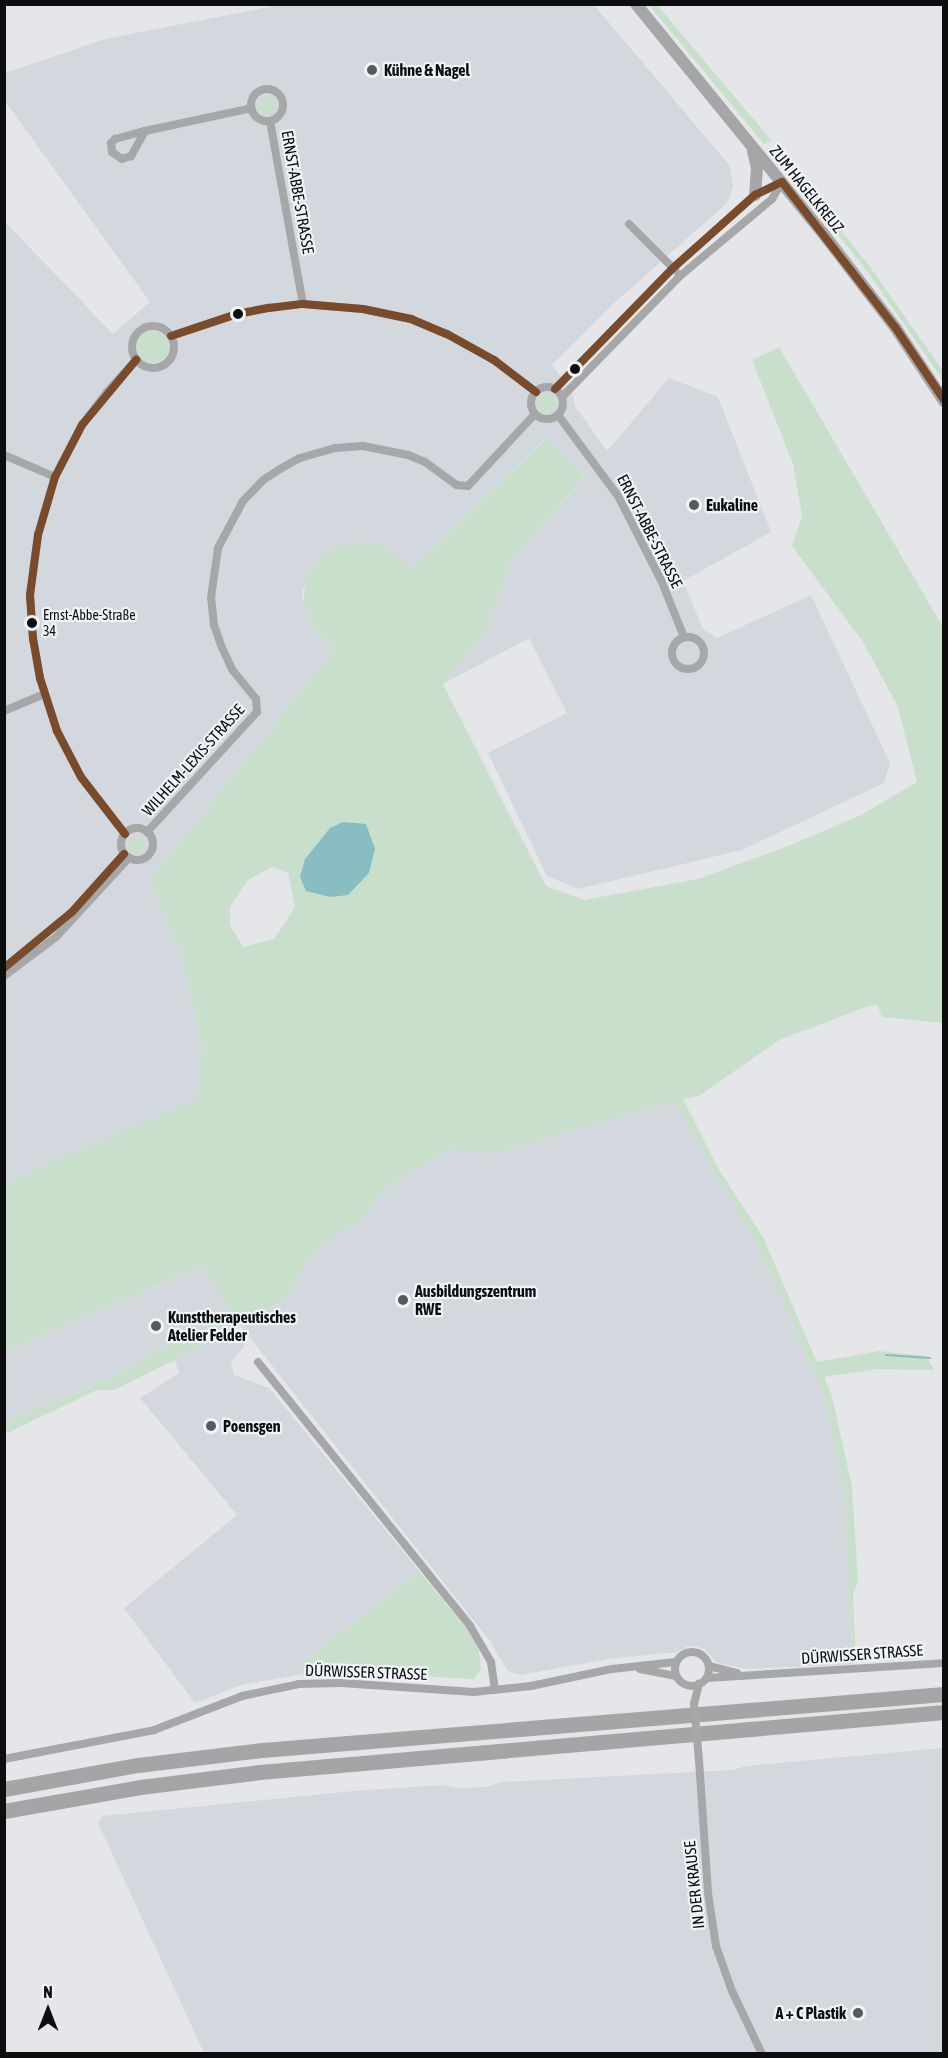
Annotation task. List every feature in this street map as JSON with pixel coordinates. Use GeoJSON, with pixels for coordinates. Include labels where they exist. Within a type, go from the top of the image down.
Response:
{"type":"FeatureCollection","features":[{"type":"Feature","properties":{"kind":"highway"},"geometry":{"type":"LineString","coordinates":[[4,1789],[138,1765],[262,1750],[944,1694]]}},
{"type":"Feature","properties":{"kind":"highway"},"geometry":{"type":"LineString","coordinates":[[4,1811],[140,1787],[260,1772],[944,1712]]}},
{"type":"Feature","properties":{"kind":"main road","name":"ZUM HAGELKREUZ"},"geometry":{"type":"LineString","coordinates":[[636,4],[782,183],[895,327],[944,401]]}},
{"type":"Feature","properties":{"kind":"main road"},"geometry":{"type":"LineString","coordinates":[[752,147],[758,168],[755,195]]}},
{"type":"Feature","properties":{"kind":"street","name":"ERNST-ABBE-STRASSE"},"geometry":{"type":"LineString","coordinates":[[261,91],[277,92],[283,106],[279,116],[270,121],[260,120],[252,108],[254,98],[261,91]]}},
{"type":"Feature","properties":{"kind":"street","name":"ERNST-ABBE-STRASSE"},"geometry":{"type":"LineString","coordinates":[[145,131],[252,108]]}},
{"type":"Feature","properties":{"kind":"street","name":"ERNST-ABBE-STRASSE"},"geometry":{"type":"LineString","coordinates":[[270,121],[303,304]]}},
{"type":"Feature","properties":{"kind":"street"},"geometry":{"type":"LineString","coordinates":[[555,389],[673,268],[755,195],[782,183]]}},
{"type":"Feature","properties":{"kind":"street"},"geometry":{"type":"LineString","coordinates":[[562,397],[680,276],[772,199],[782,183]]}},
{"type":"Feature","properties":{"kind":"street"},"geometry":{"type":"LineString","coordinates":[[629,224],[680,276]]}},
{"type":"Feature","properties":{"kind":"street"},"geometry":{"type":"LineString","coordinates":[[171,336],[237,314],[303,304],[363,309],[393,315],[434,328],[494,360],[536,392]]}},
{"type":"Feature","properties":{"kind":"street"},"geometry":{"type":"LineString","coordinates":[[156,326],[171,336],[174,349],[164,364],[153,368],[136,360],[131,349],[138,331],[156,326]]}},
{"type":"Feature","properties":{"kind":"street"},"geometry":{"type":"LineString","coordinates":[[125,834],[81,777],[57,731],[44,694],[33,639],[30,595],[38,535],[55,477],[82,425],[107,392],[136,360]]}},
{"type":"Feature","properties":{"kind":"street"},"geometry":{"type":"LineString","coordinates":[[545,387],[555,389],[562,397],[563,405],[558,415],[544,419],[536,414],[531,405],[536,392],[545,387]]}},
{"type":"Feature","properties":{"kind":"street","name":"WILHELM-LEXIS-STRASSE"},"geometry":{"type":"LineString","coordinates":[[147,832],[258,712],[256,699],[232,669],[222,648],[214,625],[211,598],[218,548],[243,501],[263,480],[300,458],[335,448],[363,446],[408,455],[425,462],[457,485],[468,486],[536,414]]}},
{"type":"Feature","properties":{"kind":"street","name":"ERNST-ABBE-STRASSE"},"geometry":{"type":"LineString","coordinates":[[558,415],[618,496],[661,580],[684,637]]}},
{"type":"Feature","properties":{"kind":"street"},"geometry":{"type":"LineString","coordinates":[[4,455],[55,477]]}},
{"type":"Feature","properties":{"kind":"street"},"geometry":{"type":"LineString","coordinates":[[4,711],[44,694]]}},
{"type":"Feature","properties":{"kind":"street"},"geometry":{"type":"LineString","coordinates":[[134,829],[147,832],[153,841],[152,851],[144,859],[126,856],[121,845],[125,834],[134,829]]}},
{"type":"Feature","properties":{"kind":"street"},"geometry":{"type":"LineString","coordinates":[[4,968],[72,912],[126,856]]}},
{"type":"Feature","properties":{"kind":"street"},"geometry":{"type":"LineString","coordinates":[[4,976],[56,937],[126,856]]}},
{"type":"Feature","properties":{"kind":"street"},"geometry":{"type":"LineString","coordinates":[[258,1362],[413,1557],[471,1626],[491,1662],[495,1690]]}},
{"type":"Feature","properties":{"kind":"street"},"geometry":{"type":"LineString","coordinates":[[694,1652],[706,1659],[709,1666],[707,1678],[694,1688],[676,1676],[676,1662],[687,1653],[694,1652]]}},
{"type":"Feature","properties":{"kind":"street","name":"DÜRWISSER STRASSE"},"geometry":{"type":"LineString","coordinates":[[4,1759],[154,1730],[242,1696],[299,1684],[341,1683],[474,1692],[676,1662]]}},
{"type":"Feature","properties":{"kind":"street","name":"DÜRWISSER STRASSE"},"geometry":{"type":"LineString","coordinates":[[707,1678],[944,1663]]}},
{"type":"Feature","properties":{"kind":"street","name":"DÜRWISSER STRASSE"},"geometry":{"type":"LineString","coordinates":[[709,1666],[746,1675]]}},
{"type":"Feature","properties":{"kind":"street","name":"DÜRWISSER STRASSE"},"geometry":{"type":"LineString","coordinates":[[627,1668],[676,1676]]}},
{"type":"Feature","properties":{"kind":"street","name":"IN DER KRAUSE"},"geometry":{"type":"LineString","coordinates":[[694,1688],[708,1893],[716,1946],[732,1991],[762,2054]]}},
{"type":"Feature","properties":{"kind":"shaded area"},"geometry":{"type":"Polygon","coordinates":[[[279,5],[594,5],[730,166],[733,187],[727,203],[612,305],[552,365],[572,391],[575,406],[607,451],[669,378],[718,397],[771,532],[683,581],[703,629],[717,638],[811,595],[890,763],[884,783],[742,850],[578,889],[547,876],[488,753],[567,713],[529,638],[443,684],[485,633],[510,563],[585,477],[544,439],[413,568],[381,546],[302,590],[303,603],[312,626],[335,649],[150,880],[181,955],[203,1048],[197,1100],[5,1184],[4,221],[113,334],[150,302],[5,101],[5,73],[105,39],[279,5]]]}},
{"type":"Feature","properties":{"kind":"shaded area"},"geometry":{"type":"Polygon","coordinates":[[[673,1101],[755,1242],[825,1397],[844,1489],[853,1664],[748,1669],[717,1663],[705,1649],[695,1646],[686,1647],[677,1652],[609,1659],[520,1675],[508,1671],[490,1641],[240,1325],[286,1299],[301,1270],[321,1245],[361,1219],[385,1188],[449,1149],[496,1153],[673,1101]]]}},
{"type":"Feature","properties":{"kind":"shaded area"},"geometry":{"type":"Polygon","coordinates":[[[203,1266],[231,1312],[104,1381],[5,1422],[5,1351],[203,1266]]]}},
{"type":"Feature","properties":{"kind":"shaded area"},"geometry":{"type":"Polygon","coordinates":[[[233,1329],[244,1343],[244,1347],[231,1362],[234,1375],[269,1388],[420,1572],[303,1662],[303,1674],[241,1685],[195,1703],[124,1608],[237,1515],[140,1398],[179,1373],[175,1360],[233,1329]]]}},
{"type":"Feature","properties":{"kind":"shaded area"},"geometry":{"type":"Polygon","coordinates":[[[943,1748],[943,2053],[204,2053],[98,1823],[103,1816],[354,1791],[442,1785],[457,1788],[486,1787],[501,1782],[733,1770],[746,1766],[943,1748]]]}},
{"type":"Feature","properties":{"kind":"green space"},"geometry":{"type":"Polygon","coordinates":[[[649,5],[657,5],[772,141],[764,144],[649,5]]]}},
{"type":"Feature","properties":{"kind":"green space"},"geometry":{"type":"Polygon","coordinates":[[[263,97],[271,97],[276,102],[274,113],[263,115],[258,110],[258,102],[263,97]]]}},
{"type":"Feature","properties":{"kind":"green space"},"geometry":{"type":"Polygon","coordinates":[[[787,160],[873,271],[943,371],[943,380],[869,274],[784,166],[787,160]]]}},
{"type":"Feature","properties":{"kind":"green space"},"geometry":{"type":"Polygon","coordinates":[[[152,331],[163,336],[168,347],[163,358],[152,363],[141,358],[136,347],[141,336],[152,331]]]}},
{"type":"Feature","properties":{"kind":"green space"},"geometry":{"type":"Polygon","coordinates":[[[779,347],[943,627],[943,1023],[882,1017],[877,1004],[869,1006],[779,1040],[699,1096],[683,1099],[719,1170],[763,1237],[817,1362],[879,1351],[926,1356],[934,1370],[877,1369],[824,1377],[832,1396],[852,1487],[858,1582],[853,1594],[856,1661],[853,1664],[844,1489],[825,1397],[755,1242],[673,1101],[496,1153],[449,1149],[385,1188],[361,1219],[321,1245],[301,1270],[286,1299],[175,1360],[114,1390],[97,1390],[5,1434],[5,1422],[104,1381],[231,1312],[202,1266],[5,1351],[4,1184],[197,1099],[203,1048],[181,955],[150,880],[335,649],[312,626],[303,603],[307,576],[325,554],[353,542],[381,545],[413,568],[545,439],[585,476],[510,563],[485,633],[443,684],[546,886],[584,900],[698,879],[788,846],[861,815],[917,782],[898,707],[863,642],[792,546],[802,516],[793,464],[752,360],[779,347]],[[272,867],[248,880],[230,907],[230,925],[243,947],[274,939],[295,907],[288,873],[272,867]]]}},
{"type":"Feature","properties":{"kind":"green space"},"geometry":{"type":"Polygon","coordinates":[[[543,394],[551,394],[556,399],[554,410],[543,412],[538,407],[538,399],[543,394]]]}},
{"type":"Feature","properties":{"kind":"green space"},"geometry":{"type":"Polygon","coordinates":[[[136,836],[142,839],[145,845],[142,851],[136,854],[130,851],[127,845],[130,839],[136,836]]]}},
{"type":"Feature","properties":{"kind":"green space"},"geometry":{"type":"Polygon","coordinates":[[[420,1572],[467,1629],[479,1651],[481,1669],[474,1679],[341,1672],[303,1674],[303,1662],[420,1572]]]}},
{"type":"Feature","properties":{"kind":"water"},"geometry":{"type":"Polygon","coordinates":[[[343,822],[366,824],[375,849],[369,873],[348,895],[330,897],[306,891],[300,877],[305,859],[330,828],[343,822]]]}},
{"type":"Feature","properties":{"kind":"waterway"},"geometry":{"type":"LineString","coordinates":[[886,1355],[930,1358]]}},
{"type":"Feature","properties":{"kind":"transit line"},"geometry":{"type":"LineString","coordinates":[[782,182],[895,327],[944,400]]}},
{"type":"Feature","properties":{"kind":"transit line"},"geometry":{"type":"LineString","coordinates":[[555,389],[673,268],[755,195],[782,182]]}},
{"type":"Feature","properties":{"kind":"transit line"},"geometry":{"type":"LineString","coordinates":[[171,336],[237,314],[269,308],[303,304],[363,309],[411,319],[447,334],[494,360],[536,392]]}},
{"type":"Feature","properties":{"kind":"transit line"},"geometry":{"type":"LineString","coordinates":[[125,834],[81,777],[57,731],[40,678],[33,639],[30,595],[38,535],[55,477],[82,425],[136,360]]}},
{"type":"Feature","properties":{"kind":"transit line"},"geometry":{"type":"LineString","coordinates":[[4,968],[72,912],[124,854]]}},
{"type":"Feature","properties":{"kind":"place","name":"Kühne & Nagel"},"geometry":{"type":"Point","coordinates":[372,70]}},
{"type":"Feature","properties":{"kind":"place","name":"Eukaline"},"geometry":{"type":"Point","coordinates":[694,505]}},
{"type":"Feature","properties":{"kind":"place","name":"Ernst-Abbe-Straße 34"},"geometry":{"type":"Point","coordinates":[32,623]}},
{"type":"Feature","properties":{"kind":"place","name":"Ausbildungszentrum RWE"},"geometry":{"type":"Point","coordinates":[403,1300]}},
{"type":"Feature","properties":{"kind":"place","name":"Kunsttherapeutisches Atelier Felder"},"geometry":{"type":"Point","coordinates":[156,1326]}},
{"type":"Feature","properties":{"kind":"place","name":"Poensgen"},"geometry":{"type":"Point","coordinates":[211,1426]}},
{"type":"Feature","properties":{"kind":"place","name":"A + C Plastik"},"geometry":{"type":"Point","coordinates":[858,2013]}}]}
